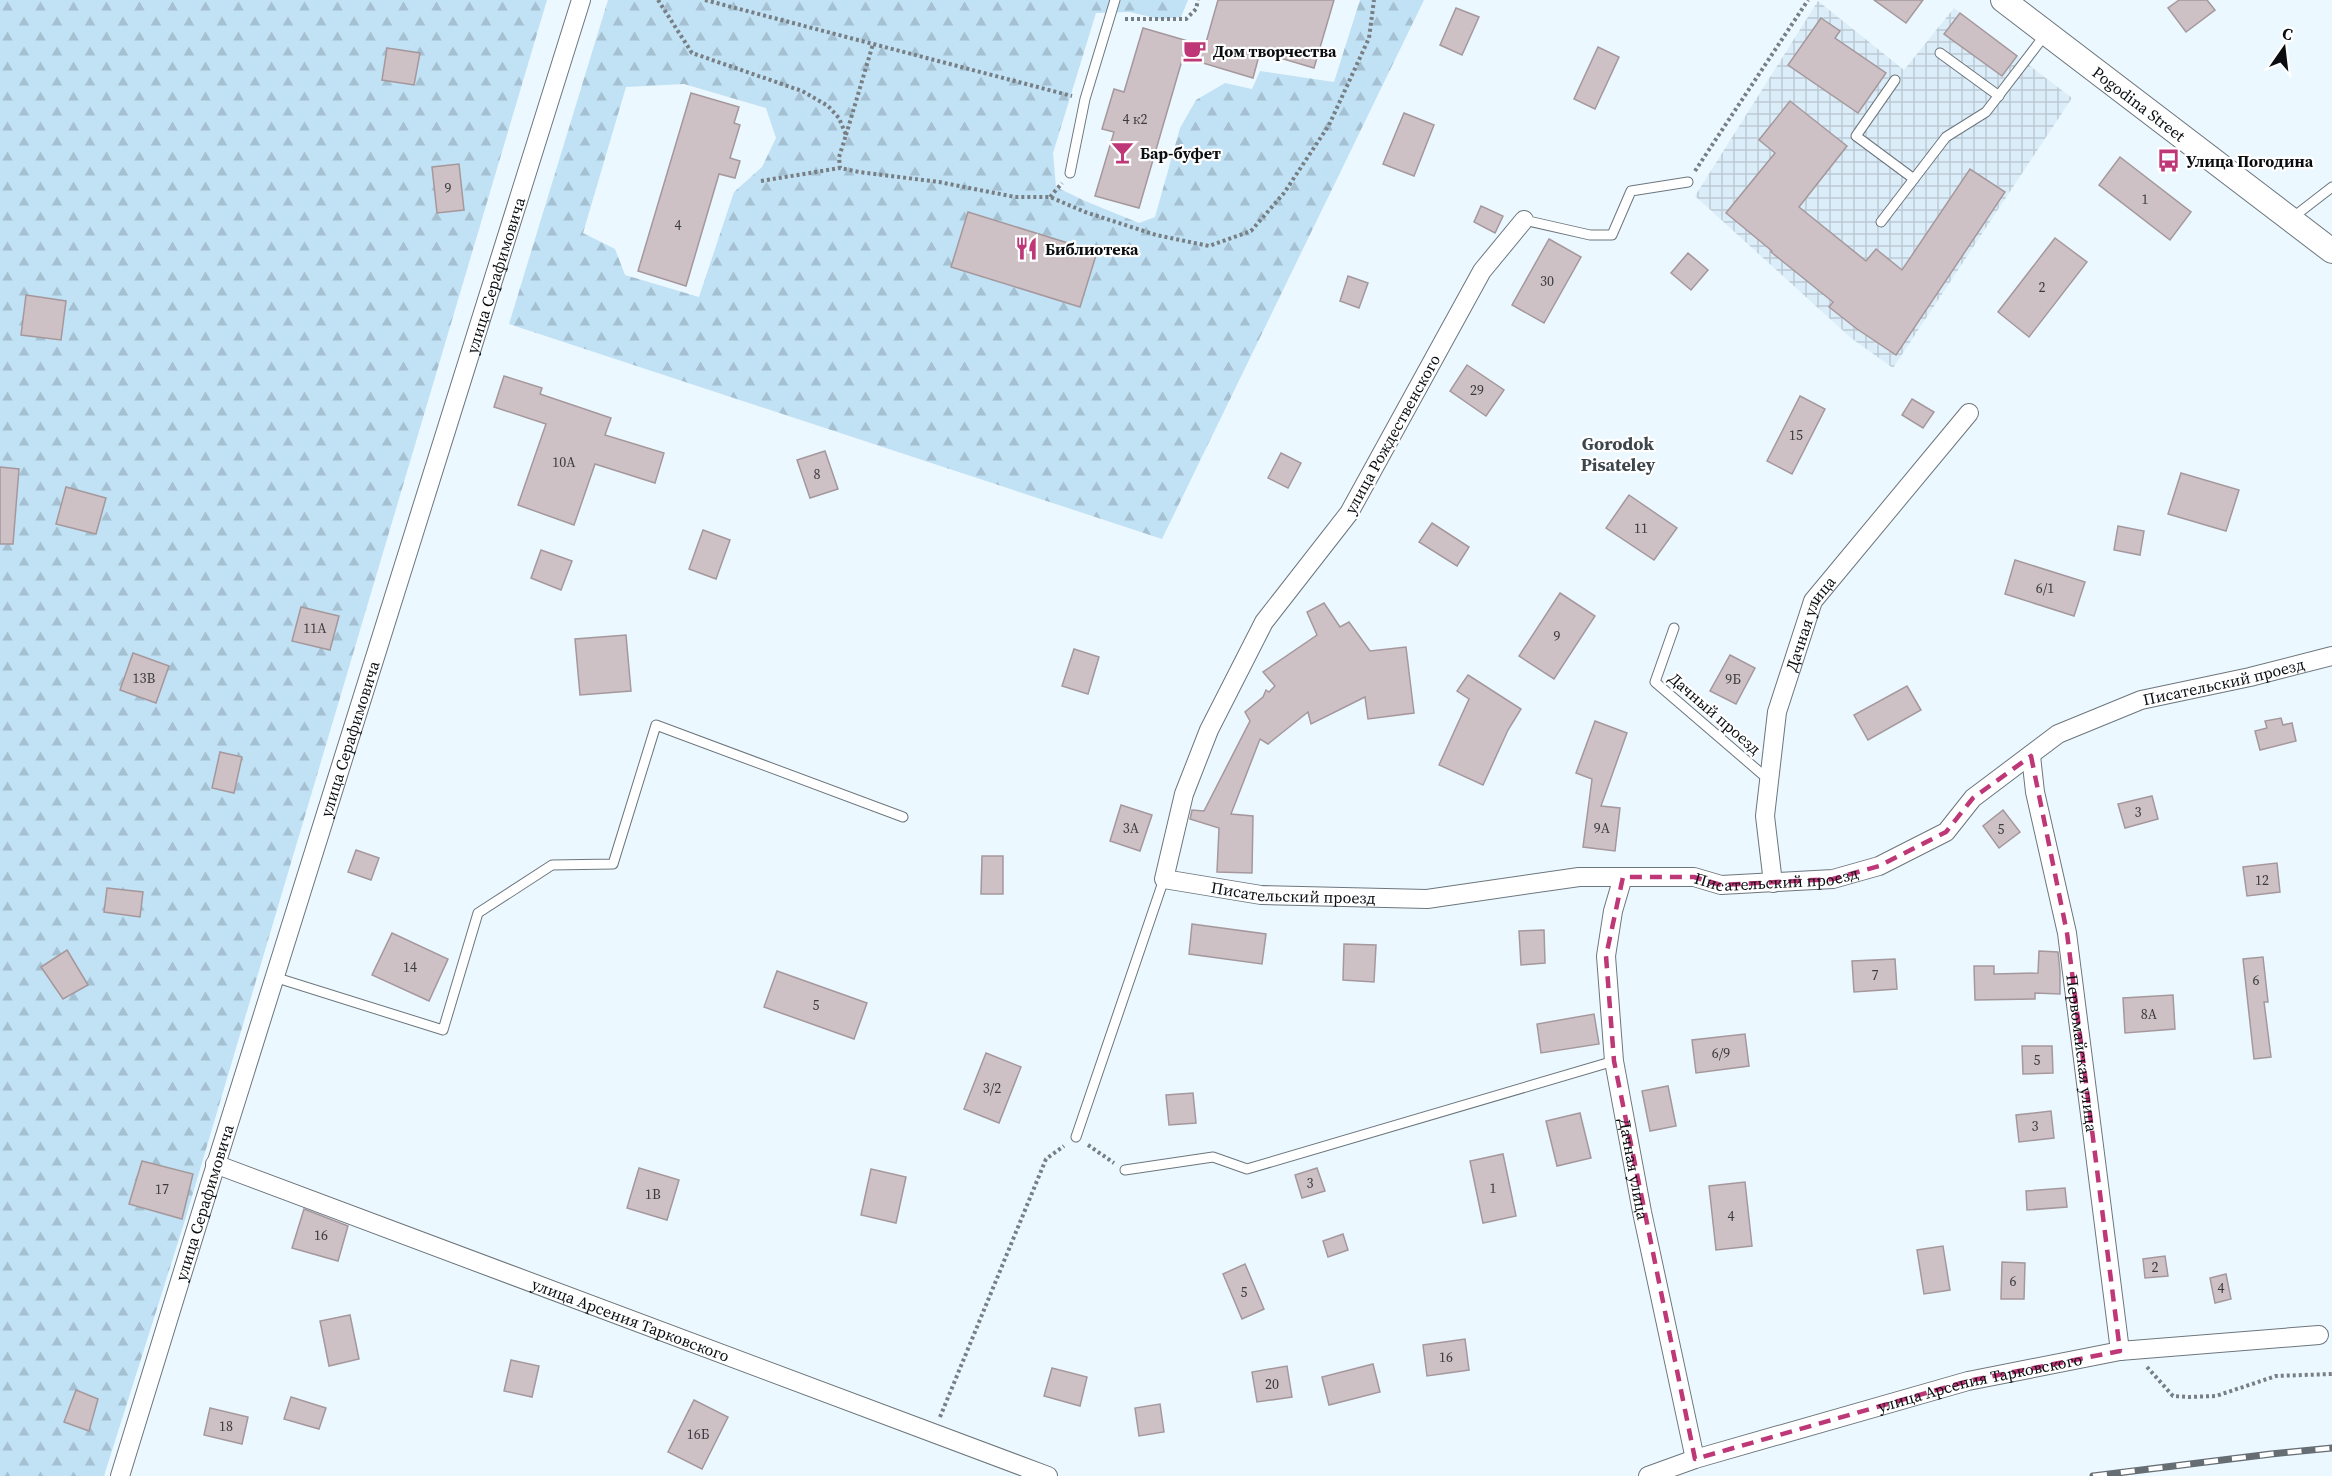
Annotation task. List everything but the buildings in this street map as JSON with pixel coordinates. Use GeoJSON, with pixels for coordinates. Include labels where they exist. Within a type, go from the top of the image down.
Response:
{"type":"FeatureCollection","features":[{"type":"Feature","properties":{"kind":"main road","name":"Pogodina Street"},"geometry":{"type":"LineString","coordinates":[[2003,0],[2332,251]]}},
{"type":"Feature","properties":{"kind":"street","name":"улица Серафимовича"},"geometry":{"type":"LineString","coordinates":[[120,1476],[215,1164],[479,332],[581,0]]}},
{"type":"Feature","properties":{"kind":"street","name":"улица Рождественского"},"geometry":{"type":"LineString","coordinates":[[1164,879],[1188,783],[1209,730],[1264,622],[1349,513],[1482,271],[1524,220]]}},
{"type":"Feature","properties":{"kind":"street","name":"Дачная улица"},"geometry":{"type":"LineString","coordinates":[[1773,883],[1765,816],[1777,712],[1813,601],[1969,413]]}},
{"type":"Feature","properties":{"kind":"street","name":"Писательский проезд"},"geometry":{"type":"LineString","coordinates":[[1164,879],[1261,895],[1427,899],[1579,877],[1694,877],[1721,885],[1833,879],[1879,866],[1946,832],[1973,798],[2058,734],[2141,700],[2332,656]]}},
{"type":"Feature","properties":{"kind":"street","name":"Первомайская улица"},"geometry":{"type":"LineString","coordinates":[[2031,756],[2035,792],[2067,933],[2127,1350]]}},
{"type":"Feature","properties":{"kind":"street","name":"Дачная улица"},"geometry":{"type":"LineString","coordinates":[[1623,877],[1612,911],[1606,956],[1614,1061],[1642,1212],[1695,1459]]}},
{"type":"Feature","properties":{"kind":"street","name":"улица Арсения Тарковского"},"geometry":{"type":"LineString","coordinates":[[215,1164],[933,1435],[1048,1476]]}},
{"type":"Feature","properties":{"kind":"street","name":"улица Арсения Тарковского"},"geometry":{"type":"LineString","coordinates":[[1648,1476],[1695,1459],[1968,1381],[2127,1350],[2319,1335]]}},
{"type":"Feature","properties":{"kind":"lane"},"geometry":{"type":"LineString","coordinates":[[1070,173],[1085,99],[1115,0]]}},
{"type":"Feature","properties":{"kind":"lane"},"geometry":{"type":"LineString","coordinates":[[1881,222],[1946,137],[1986,112],[2046,33]]}},
{"type":"Feature","properties":{"kind":"lane"},"geometry":{"type":"LineString","coordinates":[[1940,53],[1999,96]]}},
{"type":"Feature","properties":{"kind":"lane"},"geometry":{"type":"LineString","coordinates":[[1895,80],[1856,136],[1914,179]]}},
{"type":"Feature","properties":{"kind":"lane"},"geometry":{"type":"LineString","coordinates":[[1524,220],[1590,235],[1612,235],[1631,191],[1688,182]]}},
{"type":"Feature","properties":{"kind":"lane"},"geometry":{"type":"LineString","coordinates":[[2291,219],[2332,187]]}},
{"type":"Feature","properties":{"kind":"lane","name":"Дачный проезд"},"geometry":{"type":"LineString","coordinates":[[1674,628],[1655,682],[1769,780]]}},
{"type":"Feature","properties":{"kind":"lane"},"geometry":{"type":"LineString","coordinates":[[274,977],[443,1030],[478,913],[552,865],[613,864],[656,725],[903,817]]}},
{"type":"Feature","properties":{"kind":"lane"},"geometry":{"type":"LineString","coordinates":[[1076,1137],[1164,879]]}},
{"type":"Feature","properties":{"kind":"lane"},"geometry":{"type":"LineString","coordinates":[[1125,1170],[1213,1157],[1247,1169],[1614,1061]]}},
{"type":"Feature","properties":{"kind":"path"},"geometry":{"type":"LineString","coordinates":[[658,0],[692,53],[802,92],[828,106],[839,118],[846,135]]}},
{"type":"Feature","properties":{"kind":"path"},"geometry":{"type":"LineString","coordinates":[[705,0],[1085,99]]}},
{"type":"Feature","properties":{"kind":"path"},"geometry":{"type":"LineString","coordinates":[[1109,19],[1186,19],[1196,9],[1198,0]]}},
{"type":"Feature","properties":{"kind":"path"},"geometry":{"type":"LineString","coordinates":[[761,181],[840,168],[939,182],[1016,197],[1050,197],[1085,212],[1156,235],[1209,246],[1251,231],[1284,194],[1329,125],[1369,38],[1374,0]]}},
{"type":"Feature","properties":{"kind":"path"},"geometry":{"type":"LineString","coordinates":[[1688,182],[1808,0]]}},
{"type":"Feature","properties":{"kind":"path"},"geometry":{"type":"LineString","coordinates":[[840,168],[839,157],[873,44]]}},
{"type":"Feature","properties":{"kind":"path"},"geometry":{"type":"LineString","coordinates":[[933,1435],[1046,1160],[1076,1137],[1125,1170]]}},
{"type":"Feature","properties":{"kind":"path"},"geometry":{"type":"LineString","coordinates":[[2127,1350],[2173,1396],[2216,1396],[2276,1376],[2332,1374]]}},
{"type":"Feature","properties":{"kind":"highlighted area"},"geometry":{"type":"Polygon","coordinates":[[[2031,756],[2067,933],[2120,1351],[1968,1381],[1695,1459],[1614,1061],[1606,956],[1623,877],[1694,877],[1721,885],[1833,879],[1879,866],[1946,832],[1973,798],[2031,756]]]}},
{"type":"Feature","properties":{"kind":"shaded area"},"geometry":{"type":"Polygon","coordinates":[[[1818,1],[1904,70],[1954,8],[2072,98],[1893,368],[1851,338],[1695,196],[1818,1]]]}},
{"type":"Feature","properties":{"kind":"green space"},"geometry":{"type":"Polygon","coordinates":[[[0,0],[547,0],[185,1220],[104,1476],[0,1476],[0,0]]]}},
{"type":"Feature","properties":{"kind":"green space"},"geometry":{"type":"Polygon","coordinates":[[[608,0],[1188,0],[1181,17],[1160,19],[1129,12],[1096,13],[1053,153],[1056,187],[1139,223],[1155,217],[1180,128],[1196,100],[1225,83],[1252,89],[1260,71],[1334,82],[1360,0],[1424,0],[1162,539],[509,324],[608,0]],[[684,84],[626,87],[583,233],[615,249],[625,275],[699,297],[734,192],[762,167],[776,138],[766,108],[684,84]]]}},
{"type":"Feature","properties":{"kind":"railway"},"geometry":{"type":"LineString","coordinates":[[2093,1476],[2332,1448]]}},
{"type":"Feature","properties":{"kind":"place","name":"Дом творчества"},"geometry":{"type":"Point","coordinates":[1195,51]}},
{"type":"Feature","properties":{"kind":"place","name":"Бар-буфет"},"geometry":{"type":"Point","coordinates":[1122,153]}},
{"type":"Feature","properties":{"kind":"place","name":"Улица Погодина"},"geometry":{"type":"Point","coordinates":[2168,161]}},
{"type":"Feature","properties":{"kind":"place","name":"Библиотека"},"geometry":{"type":"Point","coordinates":[1027,249]}},
{"type":"Feature","properties":{"kind":"district","name":"Gorodok Pisateley"},"geometry":{"type":"Point","coordinates":[1618,454]}}]}
